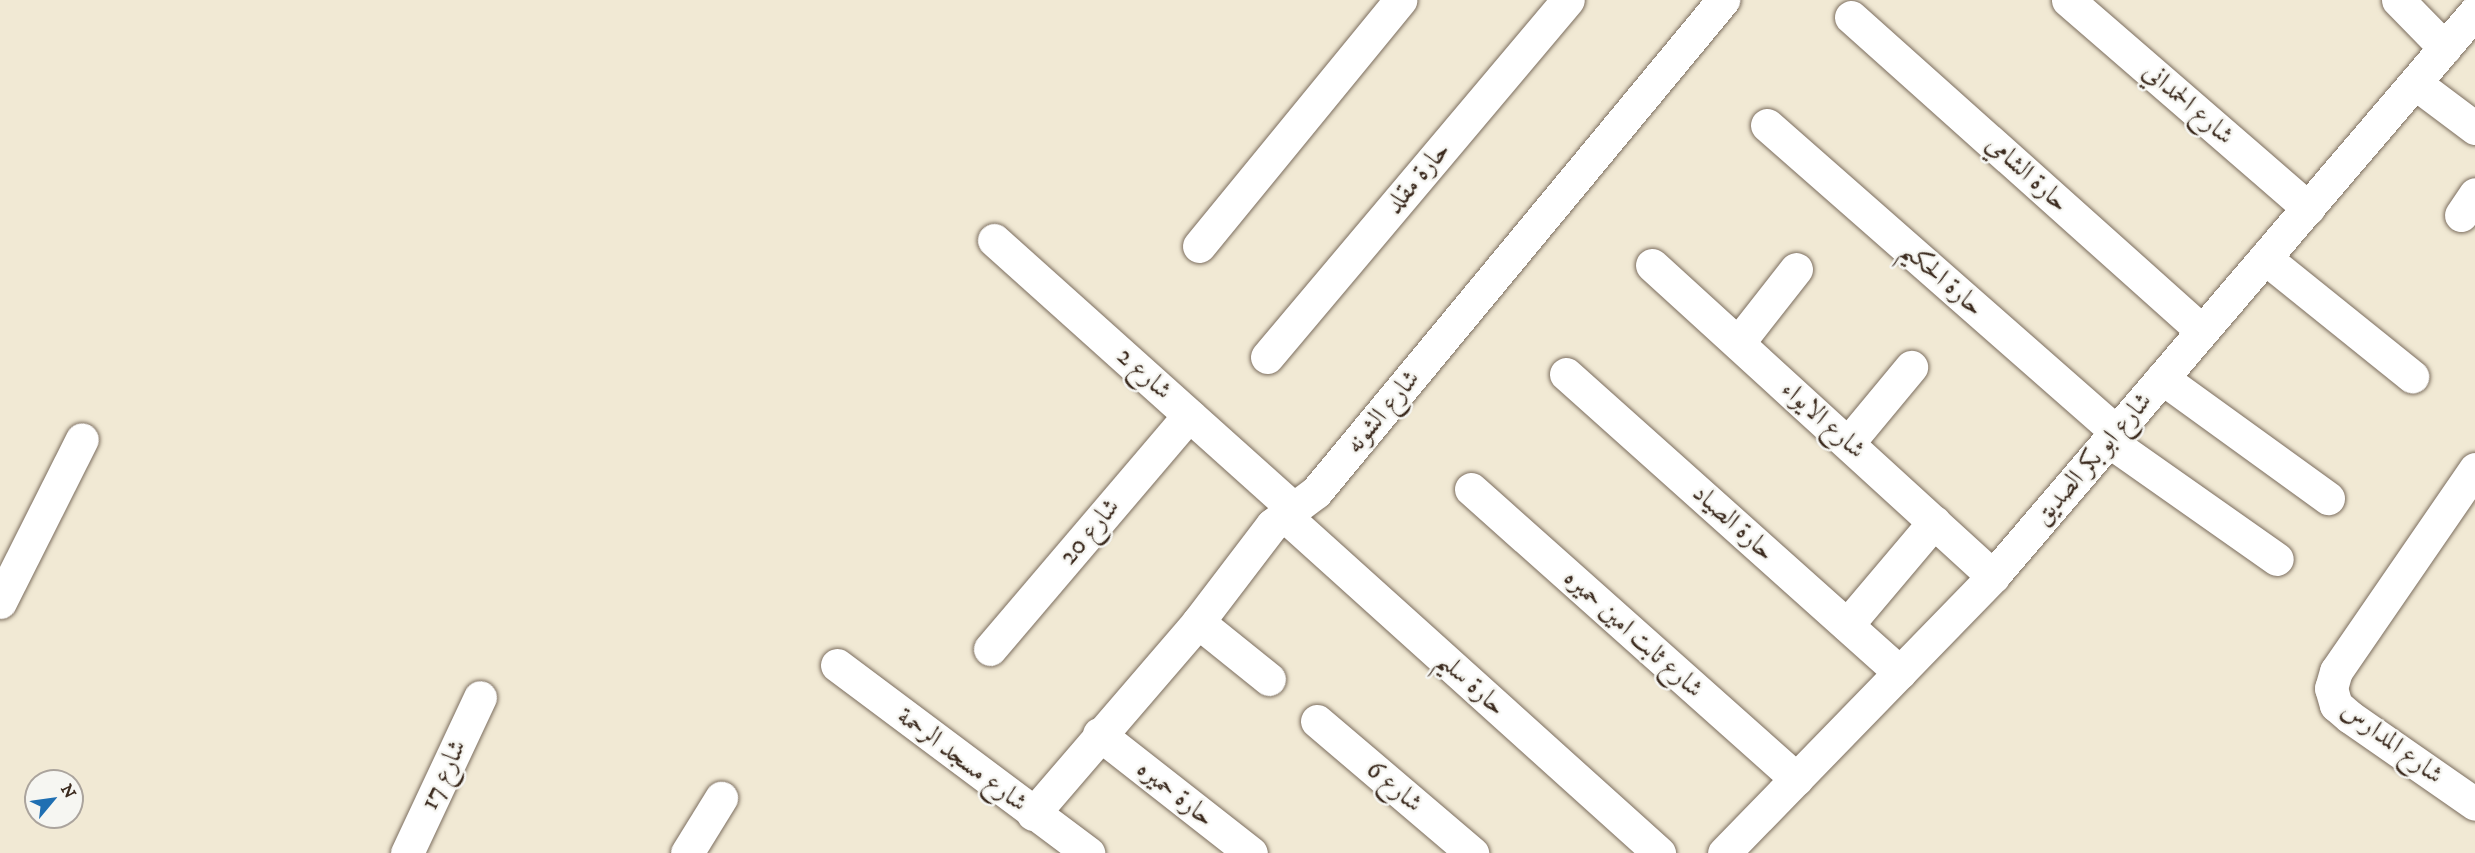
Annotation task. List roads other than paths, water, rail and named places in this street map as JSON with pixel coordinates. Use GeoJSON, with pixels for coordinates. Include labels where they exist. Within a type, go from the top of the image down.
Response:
{"type":"FeatureCollection","features":[{"type":"Feature","properties":{"kind":"street"},"geometry":{"type":"LineString","coordinates":[[1199,246],[1400,0]]}},
{"type":"Feature","properties":{"kind":"street","name":"حارة مقلد"},"geometry":{"type":"LineString","coordinates":[[1267,357],[1568,0]]}},
{"type":"Feature","properties":{"kind":"street","name":"شارع الشونه"},"geometry":{"type":"LineString","coordinates":[[1033,814],[1289,512],[1316,492],[1724,0]]}},
{"type":"Feature","properties":{"kind":"street","name":"شارع الحمداني"},"geometry":{"type":"LineString","coordinates":[[2068,0],[2308,208]]}},
{"type":"Feature","properties":{"kind":"street"},"geometry":{"type":"LineString","coordinates":[[2398,0],[2445,48]]}},
{"type":"Feature","properties":{"kind":"street","name":"شارع ابو بكر الصديق"},"geometry":{"type":"LineString","coordinates":[[1724,853],[1993,576],[2475,12]]}},
{"type":"Feature","properties":{"kind":"street","name":"حارة الشامي"},"geometry":{"type":"LineString","coordinates":[[1851,17],[2202,331]]}},
{"type":"Feature","properties":{"kind":"street"},"geometry":{"type":"LineString","coordinates":[[2415,83],[2475,128]]}},
{"type":"Feature","properties":{"kind":"street","name":"حارة الحكيم"},"geometry":{"type":"LineString","coordinates":[[1767,125],[2113,436],[2277,559]]}},
{"type":"Feature","properties":{"kind":"street","name":"شارع 2"},"geometry":{"type":"LineString","coordinates":[[994,240],[1189,415],[1289,512]]}},
{"type":"Feature","properties":{"kind":"street"},"geometry":{"type":"LineString","coordinates":[[2265,258],[2412,376]]}},
{"type":"Feature","properties":{"kind":"street","name":"شارع الايواء"},"geometry":{"type":"LineString","coordinates":[[1652,265],[1993,576]]}},
{"type":"Feature","properties":{"kind":"street"},"geometry":{"type":"LineString","coordinates":[[1738,344],[1796,269]]}},
{"type":"Feature","properties":{"kind":"street"},"geometry":{"type":"LineString","coordinates":[[1848,443],[1911,367]]}},
{"type":"Feature","properties":{"kind":"street","name":"حارة الصياد"},"geometry":{"type":"LineString","coordinates":[[1566,374],[1900,673]]}},
{"type":"Feature","properties":{"kind":"street"},"geometry":{"type":"LineString","coordinates":[[2162,378],[2328,498]]}},
{"type":"Feature","properties":{"kind":"street","name":"شارع 20"},"geometry":{"type":"LineString","coordinates":[[990,649],[1189,415]]}},
{"type":"Feature","properties":{"kind":"street"},"geometry":{"type":"LineString","coordinates":[[0,602],[82,439]]}},
{"type":"Feature","properties":{"kind":"street","name":"شارع المدارس"},"geometry":{"type":"LineString","coordinates":[[2472,795],[2336,705],[2331,688],[2336,671],[2475,468]]}},
{"type":"Feature","properties":{"kind":"street","name":"شارع ثابت امين حميره"},"geometry":{"type":"LineString","coordinates":[[1471,489],[1796,779]]}},
{"type":"Feature","properties":{"kind":"street","name":"حارة سليم"},"geometry":{"type":"LineString","coordinates":[[1289,512],[1659,853]]}},
{"type":"Feature","properties":{"kind":"street"},"geometry":{"type":"LineString","coordinates":[[1847,625],[1934,522]]}},
{"type":"Feature","properties":{"kind":"street"},"geometry":{"type":"LineString","coordinates":[[1198,622],[1269,679]]}},
{"type":"Feature","properties":{"kind":"street","name":"شارع مسجد الرحمة"},"geometry":{"type":"LineString","coordinates":[[837,665],[1088,853]]}},
{"type":"Feature","properties":{"kind":"street","name":"شارع 17"},"geometry":{"type":"LineString","coordinates":[[407,853],[480,697]]}},
{"type":"Feature","properties":{"kind":"street","name":"شارع 6"},"geometry":{"type":"LineString","coordinates":[[1317,721],[1472,853]]}},
{"type":"Feature","properties":{"kind":"street","name":"حارة حميره"},"geometry":{"type":"LineString","coordinates":[[1099,734],[1251,853]]}},
{"type":"Feature","properties":{"kind":"street"},"geometry":{"type":"LineString","coordinates":[[687,853],[721,798]]}}]}
